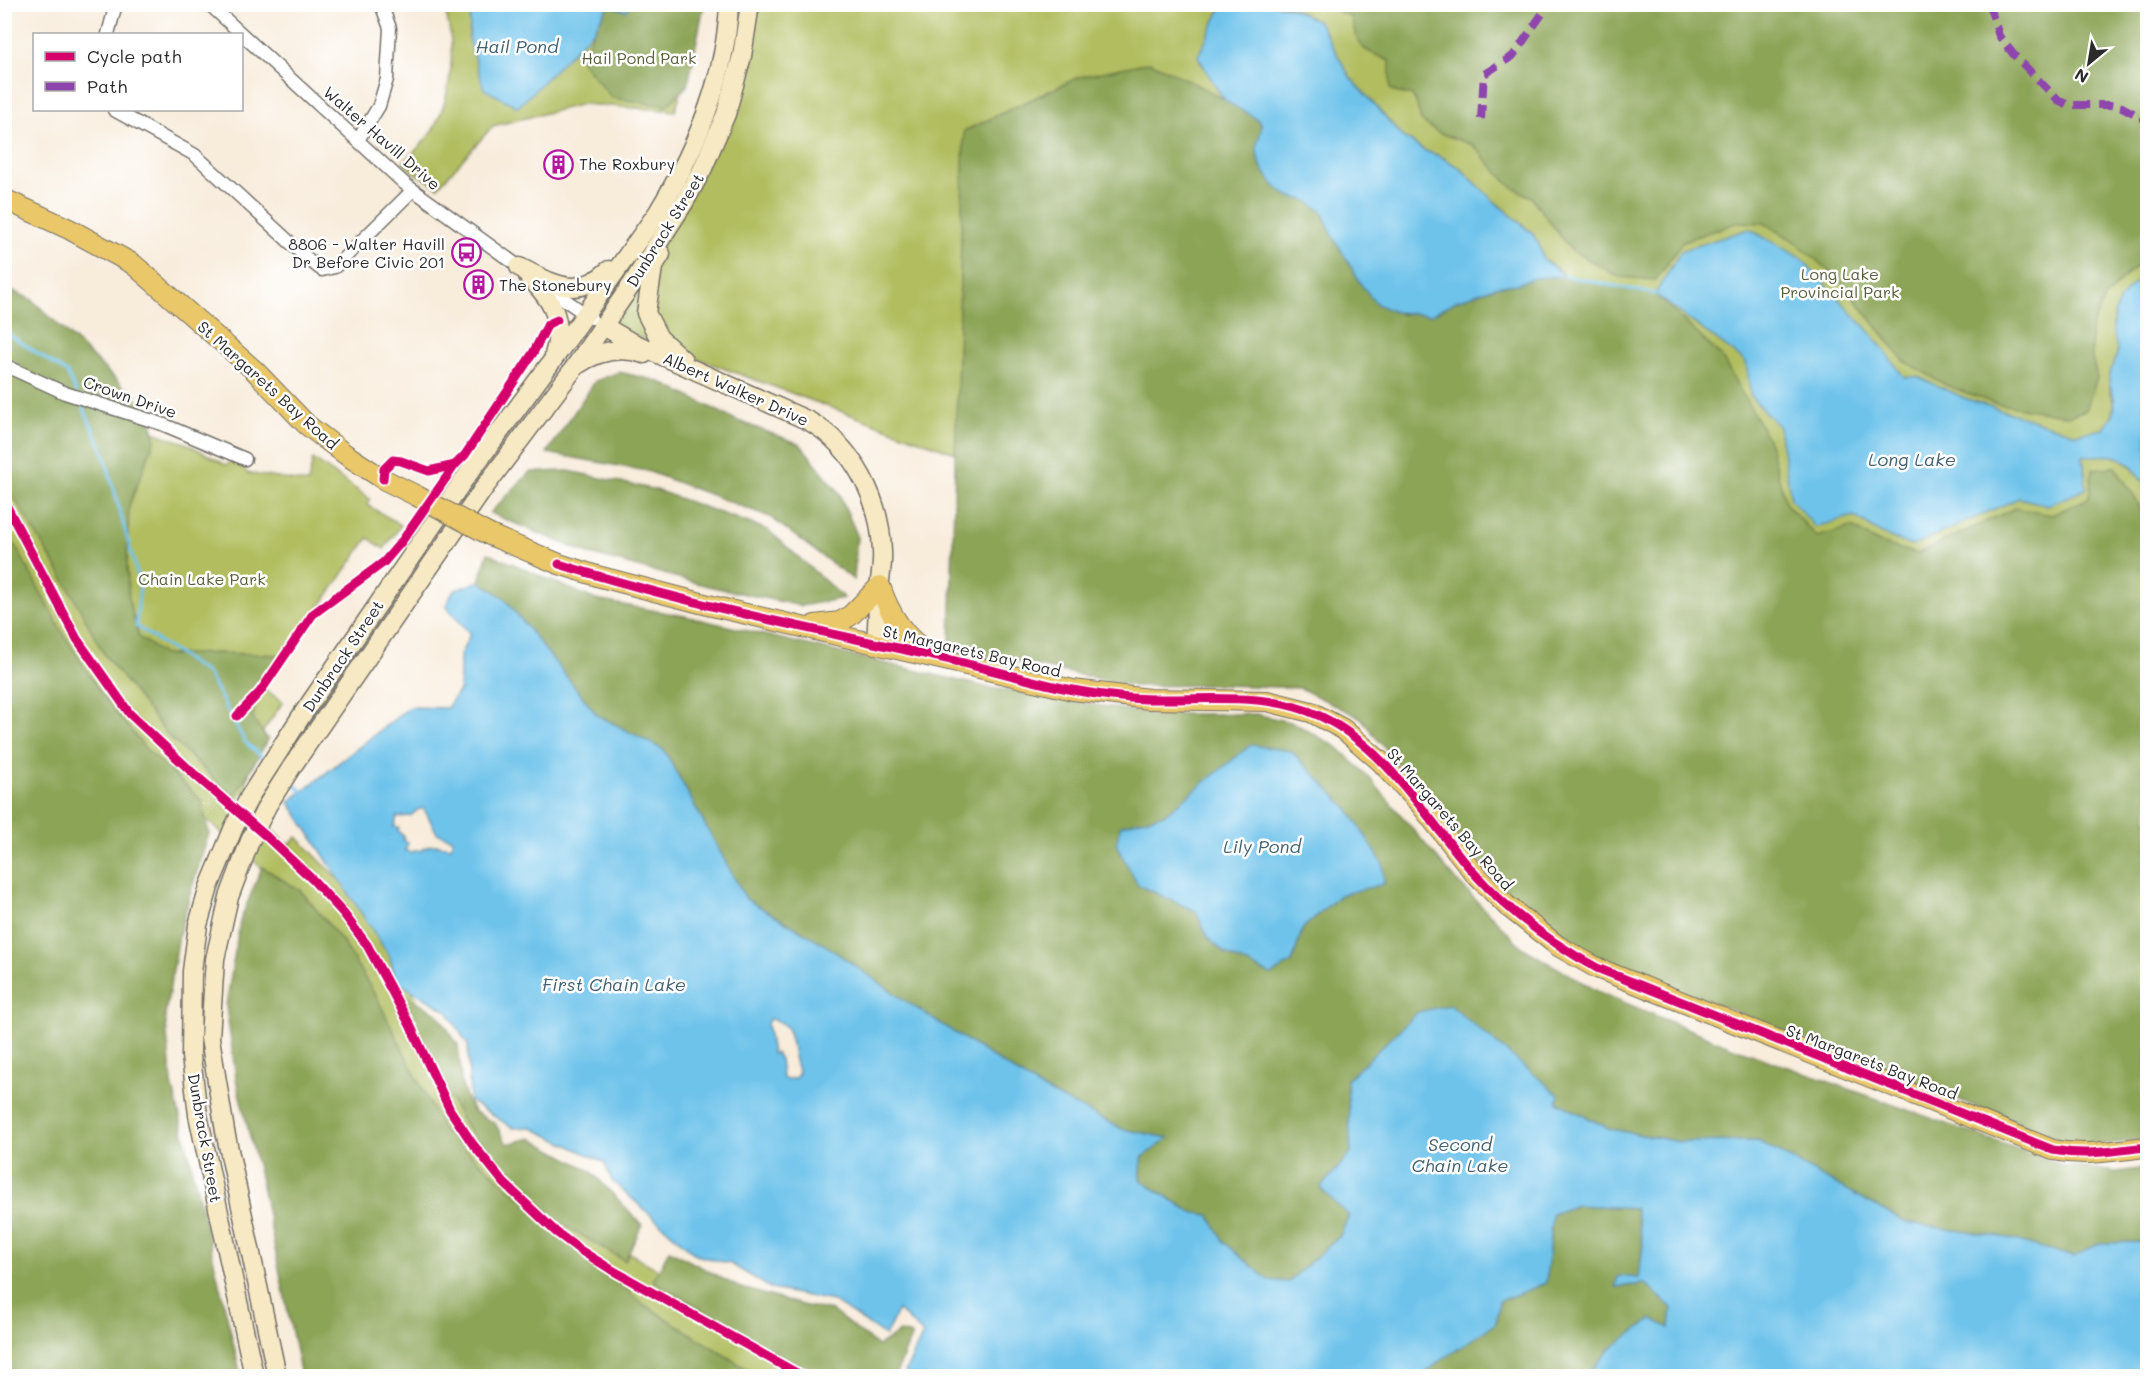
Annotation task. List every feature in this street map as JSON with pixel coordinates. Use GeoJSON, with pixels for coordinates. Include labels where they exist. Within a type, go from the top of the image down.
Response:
{"type":"FeatureCollection","features":[{"type":"Feature","properties":{"kind":"main road","name":"Dunbrack Street"},"geometry":{"type":"LineString","coordinates":[[254,1377],[198,1115],[191,1056],[192,971],[198,925],[209,887],[234,827],[250,796],[302,715],[418,544],[658,212],[688,158],[711,101],[729,4]]}},
{"type":"Feature","properties":{"kind":"main road","name":"Dunbrack Street"},"geometry":{"type":"LineString","coordinates":[[277,1377],[225,1131],[210,1038],[215,959],[229,897],[249,841],[267,806],[318,728],[484,488],[572,371],[632,284],[704,168],[726,114],[742,56],[750,4]]}},
{"type":"Feature","properties":{"kind":"main road","name":"St Margarets Bay Road"},"geometry":{"type":"LineString","coordinates":[[4,199],[77,233],[133,264],[254,370],[307,425],[345,454],[383,479],[490,535],[560,564],[597,576],[806,628],[1083,691],[1149,699],[1258,700],[1285,704],[1311,712],[1343,729],[1380,761],[1421,805],[1474,874],[1506,905],[1549,940],[1597,969],[2053,1150],[2072,1154],[2100,1154],[2148,1147]]}},
{"type":"Feature","properties":{"kind":"main road"},"geometry":{"type":"LineString","coordinates":[[671,224],[660,255],[653,267],[646,313],[659,338],[694,370]]}},
{"type":"Feature","properties":{"kind":"main road"},"geometry":{"type":"LineString","coordinates":[[519,267],[569,288],[581,287],[590,285],[602,276],[630,250]]}},
{"type":"Feature","properties":{"kind":"main road"},"geometry":{"type":"LineString","coordinates":[[519,267],[546,294],[556,315],[557,345],[550,364]]}},
{"type":"Feature","properties":{"kind":"main road","name":"Albert Walker Drive"},"geometry":{"type":"LineString","coordinates":[[602,325],[629,341],[808,421],[826,433],[844,451],[867,487],[878,519],[882,552],[876,644]]}},
{"type":"Feature","properties":{"kind":"main road"},"geometry":{"type":"LineString","coordinates":[[572,371],[594,355],[611,350],[639,352],[694,370]]}},
{"type":"Feature","properties":{"kind":"main road"},"geometry":{"type":"LineString","coordinates":[[806,628],[825,622],[840,622],[851,615],[880,586],[899,626],[921,647],[940,657]]}},
{"type":"Feature","properties":{"kind":"street"},"geometry":{"type":"LineString","coordinates":[[108,33],[116,4]]}},
{"type":"Feature","properties":{"kind":"street","name":"Walter Havill Drive"},"geometry":{"type":"LineString","coordinates":[[209,4],[241,33]]}},
{"type":"Feature","properties":{"kind":"street"},"geometry":{"type":"LineString","coordinates":[[358,140],[379,106],[387,79],[390,28],[381,4]]}},
{"type":"Feature","properties":{"kind":"street","name":"Walter Havill Drive"},"geometry":{"type":"LineString","coordinates":[[243,35],[413,190],[602,325]]}},
{"type":"Feature","properties":{"kind":"street"},"geometry":{"type":"LineString","coordinates":[[116,111],[195,155],[322,270],[335,267],[413,190]]}},
{"type":"Feature","properties":{"kind":"street","name":"Crown Drive"},"geometry":{"type":"LineString","coordinates":[[4,365],[65,393],[162,424],[245,459]]}},
{"type":"Feature","properties":{"kind":"green space","name":"Hail Pond Park"},"geometry":{"type":"Polygon","coordinates":[[[443,5],[471,5],[469,40],[594,30],[609,5],[626,11],[631,5],[690,62],[675,111],[583,104],[493,126],[438,187],[403,163],[431,133],[445,99],[451,67],[451,51],[443,5]]]}},
{"type":"Feature","properties":{"kind":"green space"},"geometry":{"type":"Polygon","coordinates":[[[609,5],[626,11],[631,5],[704,5],[688,85],[667,106],[612,98],[581,61],[594,30],[609,5]]]}},
{"type":"Feature","properties":{"kind":"green space","name":"Long Lake Provincial Park"},"geometry":{"type":"Polygon","coordinates":[[[733,5],[1263,5],[1220,10],[1199,55],[1200,62],[1211,75],[1218,91],[1259,120],[1438,312],[1482,292],[1562,272],[1543,259],[1539,244],[1532,233],[1461,169],[1440,156],[1425,151],[1402,136],[1350,77],[1319,22],[1292,8],[1276,5],[2147,5],[2147,274],[2127,294],[2113,317],[2117,350],[2109,381],[2114,407],[2105,428],[2100,430],[2090,456],[2117,457],[2127,463],[2147,485],[2147,703],[982,463],[589,319],[675,186],[733,5]]]}},
{"type":"Feature","properties":{"kind":"green space"},"geometry":{"type":"Polygon","coordinates":[[[1325,5],[2147,5],[2147,259],[2128,273],[2106,297],[2091,327],[2092,357],[2097,378],[2086,410],[2068,416],[1993,403],[1946,385],[1904,361],[1843,284],[1796,242],[1764,223],[1739,222],[1683,241],[1656,280],[1619,277],[1570,249],[1531,197],[1509,185],[1473,145],[1439,133],[1421,121],[1416,102],[1411,95],[1390,89],[1390,61],[1362,47],[1356,37],[1352,18],[1325,5]]]}},
{"type":"Feature","properties":{"kind":"green space"},"geometry":{"type":"Polygon","coordinates":[[[1150,62],[1227,100],[1260,123],[1262,129],[1257,149],[1266,175],[1288,195],[1304,198],[1322,211],[1334,238],[1354,270],[1400,314],[1438,312],[1456,301],[1495,287],[1517,284],[1535,278],[1565,276],[1655,294],[1721,356],[1768,439],[1786,504],[1817,537],[1852,527],[1877,542],[1917,554],[2015,508],[2052,515],[2089,498],[2092,469],[2115,467],[2135,497],[2148,525],[2147,1139],[2108,1144],[2068,1143],[1577,949],[1510,897],[1361,718],[1300,688],[1225,685],[1134,686],[950,648],[964,131],[1079,77],[1150,62]]]}},
{"type":"Feature","properties":{"kind":"green space"},"geometry":{"type":"Polygon","coordinates":[[[4,287],[32,300],[149,411],[155,439],[129,506],[127,563],[129,601],[139,637],[164,655],[221,653],[282,655],[256,692],[253,719],[268,740],[234,797],[169,737],[104,654],[65,581],[5,483],[4,287]]]}},
{"type":"Feature","properties":{"kind":"green space"},"geometry":{"type":"Polygon","coordinates":[[[619,372],[658,381],[738,421],[800,444],[838,491],[857,535],[854,580],[770,517],[647,471],[547,453],[595,381],[619,372]]]}},
{"type":"Feature","properties":{"kind":"green space","name":"Chain Lake Park"},"geometry":{"type":"Polygon","coordinates":[[[4,379],[188,444],[226,465],[236,458],[247,473],[308,483],[313,459],[370,499],[367,505],[401,525],[384,549],[368,538],[263,688],[283,702],[258,739],[245,790],[237,800],[289,845],[297,837],[350,891],[407,980],[458,1085],[481,1122],[605,1239],[843,1376],[749,1376],[485,1201],[281,885],[149,769],[5,555],[4,379]]]}},
{"type":"Feature","properties":{"kind":"green space"},"geometry":{"type":"Polygon","coordinates":[[[569,471],[656,490],[768,530],[844,598],[801,606],[708,586],[586,553],[490,513],[530,472],[569,471]]]}},
{"type":"Feature","properties":{"kind":"green space"},"geometry":{"type":"Polygon","coordinates":[[[5,526],[61,630],[103,696],[145,748],[201,800],[209,833],[179,935],[165,1015],[172,1083],[241,1376],[5,1376],[5,526]]]}},
{"type":"Feature","properties":{"kind":"green space"},"geometry":{"type":"Polygon","coordinates":[[[488,553],[596,600],[685,616],[986,687],[1151,714],[1256,714],[1294,723],[1337,747],[1367,775],[1455,879],[1523,948],[1599,992],[1734,1048],[2062,1165],[2116,1172],[2147,1168],[2147,1242],[2100,1243],[2075,1257],[2008,1238],[1906,1223],[1758,1141],[1680,1142],[1610,1129],[1557,1102],[1347,1079],[1351,1153],[1320,1188],[1349,1215],[1340,1236],[1288,1282],[1268,1281],[1224,1242],[1209,1215],[1191,1212],[1140,1180],[1142,1158],[1168,1138],[1122,1129],[1037,1086],[910,1004],[822,943],[746,899],[664,750],[597,715],[504,598],[479,581],[488,553]],[[1165,814],[1121,825],[1138,885],[1196,911],[1208,938],[1292,962],[1303,928],[1340,895],[1384,883],[1165,814]]]}},
{"type":"Feature","properties":{"kind":"green space"},"geometry":{"type":"Polygon","coordinates":[[[262,867],[301,891],[343,942],[377,998],[443,1130],[643,1304],[758,1376],[301,1376],[261,1181],[237,1084],[226,1006],[240,921],[262,867]]]}},
{"type":"Feature","properties":{"kind":"green space"},"geometry":{"type":"Polygon","coordinates":[[[397,991],[437,1013],[458,1045],[462,1086],[471,1110],[495,1123],[507,1144],[531,1138],[591,1171],[642,1225],[625,1261],[565,1226],[517,1186],[465,1125],[428,1061],[397,991]]]}},
{"type":"Feature","properties":{"kind":"green space"},"geometry":{"type":"Polygon","coordinates":[[[1577,1205],[1635,1208],[1643,1244],[1639,1278],[1616,1287],[1646,1284],[1672,1308],[1670,1328],[1610,1349],[1587,1376],[1422,1376],[1440,1361],[1499,1301],[1546,1283],[1552,1214],[1577,1205]]]}},
{"type":"Feature","properties":{"kind":"green space"},"geometry":{"type":"Polygon","coordinates":[[[669,1250],[738,1287],[832,1311],[878,1346],[900,1332],[912,1335],[895,1376],[817,1376],[653,1281],[669,1250]]]}},
{"type":"Feature","properties":{"kind":"water","name":"Hail Pond"},"geometry":{"type":"Polygon","coordinates":[[[471,4],[631,5],[626,11],[609,5],[594,30],[518,107],[484,89],[469,40],[471,4]]]}},
{"type":"Feature","properties":{"kind":"water"},"geometry":{"type":"Polygon","coordinates":[[[1263,4],[1292,8],[1319,22],[1350,77],[1402,136],[1425,151],[1440,156],[1461,169],[1532,233],[1539,244],[1543,259],[1565,276],[1535,278],[1517,284],[1495,287],[1456,301],[1431,315],[1394,312],[1377,304],[1362,286],[1334,238],[1322,211],[1304,199],[1288,195],[1280,190],[1267,176],[1257,151],[1261,123],[1225,100],[1198,56],[1220,10],[1226,6],[1248,8],[1263,4]]]}},
{"type":"Feature","properties":{"kind":"water","name":"Long Lake"},"geometry":{"type":"Polygon","coordinates":[[[1749,229],[1801,258],[1874,337],[1904,377],[1918,377],[1967,399],[2076,434],[2104,429],[2112,417],[2115,405],[2109,381],[2117,354],[2113,331],[2115,313],[2126,291],[2147,274],[2147,485],[2132,467],[2120,458],[2109,455],[2083,456],[2086,489],[2048,505],[2019,498],[1912,546],[1880,533],[1854,516],[1815,527],[1791,499],[1779,427],[1751,397],[1746,362],[1655,294],[1681,251],[1749,229]]]}},
{"type":"Feature","properties":{"kind":"water","name":"First Chain Lake"},"geometry":{"type":"Polygon","coordinates":[[[479,581],[504,598],[597,715],[664,750],[746,899],[822,943],[910,1004],[1037,1086],[1122,1129],[1169,1138],[1142,1158],[1140,1180],[1191,1212],[1209,1215],[1224,1242],[1268,1280],[1288,1282],[1340,1236],[1349,1216],[1320,1188],[1351,1153],[1347,1080],[1418,1012],[1450,1005],[1559,1095],[1557,1102],[1610,1129],[1680,1142],[1758,1141],[1906,1223],[2008,1238],[2074,1257],[2100,1243],[2147,1242],[2147,1376],[1587,1376],[1610,1349],[1652,1319],[1670,1328],[1672,1308],[1646,1284],[1615,1287],[1618,1276],[1639,1278],[1643,1244],[1635,1208],[1577,1205],[1552,1214],[1546,1283],[1499,1301],[1496,1323],[1422,1376],[911,1376],[905,1372],[923,1334],[898,1310],[885,1336],[833,1301],[772,1289],[731,1264],[696,1255],[612,1181],[604,1162],[530,1127],[513,1128],[470,1101],[468,1045],[447,1011],[396,981],[390,957],[289,802],[410,707],[447,708],[460,689],[460,656],[470,634],[446,606],[453,591],[479,581]],[[419,809],[410,816],[397,817],[394,827],[399,828],[398,831],[404,837],[403,840],[408,843],[405,850],[411,853],[432,845],[451,847],[453,839],[437,833],[424,809],[419,809]],[[769,1019],[767,1024],[772,1054],[776,1053],[780,1059],[782,1077],[786,1080],[795,1078],[799,1073],[788,1031],[778,1021],[769,1019]]]}},
{"type":"Feature","properties":{"kind":"water","name":"Lily Pond"},"geometry":{"type":"Polygon","coordinates":[[[1251,745],[1291,751],[1349,810],[1383,864],[1384,884],[1340,895],[1303,928],[1292,962],[1271,975],[1226,954],[1208,938],[1196,911],[1138,885],[1116,844],[1121,825],[1165,814],[1251,745]]]}},
{"type":"Feature","properties":{"kind":"waterway"},"geometry":{"type":"LineString","coordinates":[[1565,276],[1655,294]]}},
{"type":"Feature","properties":{"kind":"waterway"},"geometry":{"type":"LineString","coordinates":[[4,331],[67,373],[76,392]]}},
{"type":"Feature","properties":{"kind":"waterway"},"geometry":{"type":"LineString","coordinates":[[80,401],[104,453],[140,585],[136,626],[208,674],[245,742],[265,759]]}},
{"type":"Feature","properties":{"kind":"waterway"},"geometry":{"type":"LineString","coordinates":[[290,781],[303,792]]}},
{"type":"Feature","properties":{"kind":"marked path"},"geometry":{"type":"LineString","coordinates":[[1481,119],[1484,74],[1513,56],[1549,4]]}},
{"type":"Feature","properties":{"kind":"marked path"},"geometry":{"type":"LineString","coordinates":[[1989,4],[1999,36],[2014,55],[2058,100],[2068,105],[2122,107],[2148,121]]}},
{"type":"Feature","properties":{"kind":"cycle path"},"geometry":{"type":"LineString","coordinates":[[237,716],[260,692],[313,614],[384,562],[402,541],[455,465],[465,455],[533,353],[548,324],[557,320]]}},
{"type":"Feature","properties":{"kind":"cycle path"},"geometry":{"type":"LineString","coordinates":[[383,479],[384,469],[393,460],[429,471],[455,465]]}},
{"type":"Feature","properties":{"kind":"cycle path"},"geometry":{"type":"LineString","coordinates":[[4,501],[77,639],[130,714],[313,880],[344,914],[367,945],[410,1025],[450,1110],[472,1143],[504,1183],[556,1232],[580,1250],[802,1376]]}},
{"type":"Feature","properties":{"kind":"cycle path"},"geometry":{"type":"LineString","coordinates":[[559,564],[700,603],[1073,690],[1134,698],[1260,700],[1300,708],[1320,716],[1366,746],[1404,786],[1487,887],[1516,914],[1547,937],[1597,968],[2053,1150],[2089,1153],[2148,1147]]}},
{"type":"Feature","properties":{"kind":"place","name":"The Roxbury"},"geometry":{"type":"Point","coordinates":[558,164]}},
{"type":"Feature","properties":{"kind":"place","name":"8806 - Walter Havill Dr Before Civic 201"},"geometry":{"type":"Point","coordinates":[466,253]}},
{"type":"Feature","properties":{"kind":"place","name":"The Stonebury"},"geometry":{"type":"Point","coordinates":[478,285]}},
{"type":"Feature","properties":{"kind":"water label","name":"Second Chain Lake"},"geometry":{"type":"Point","coordinates":[1460,1155]}}]}
